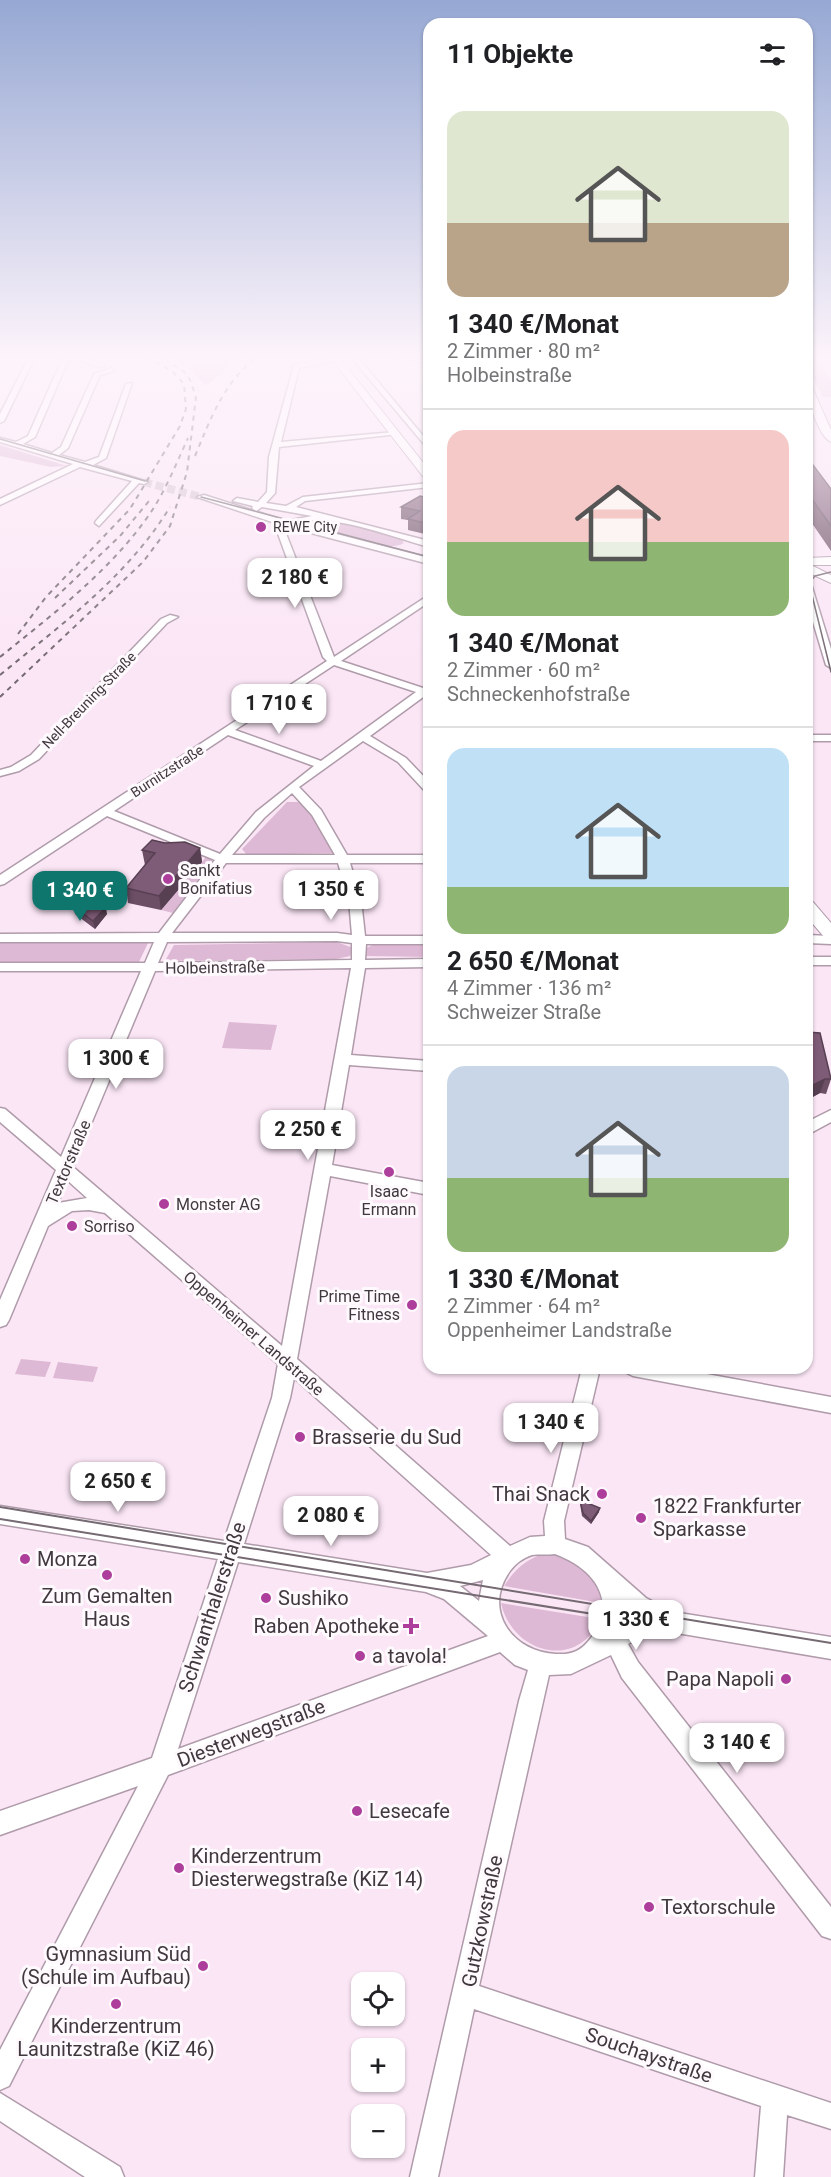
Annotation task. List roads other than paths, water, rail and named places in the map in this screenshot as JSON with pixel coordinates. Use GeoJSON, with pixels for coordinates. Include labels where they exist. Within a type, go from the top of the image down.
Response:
{"type":"FeatureCollection","features":[{"type":"Feature","properties":{"kind":"main road"},"geometry":{"type":"LineString","coordinates":[[813,562],[831,561]]}},
{"type":"Feature","properties":{"kind":"main road"},"geometry":{"type":"LineString","coordinates":[[813,571],[831,579]]}},
{"type":"Feature","properties":{"kind":"main road"},"geometry":{"type":"LineString","coordinates":[[813,580],[831,579]]}},
{"type":"Feature","properties":{"kind":"main road"},"geometry":{"type":"LineString","coordinates":[[813,901],[825,918],[831,934]]}},
{"type":"Feature","properties":{"kind":"street"},"geometry":{"type":"LineString","coordinates":[[65,459],[141,481],[128,488],[99,523]]}},
{"type":"Feature","properties":{"kind":"street"},"geometry":{"type":"LineString","coordinates":[[0,502],[16,492],[100,459]]}},
{"type":"Feature","properties":{"kind":"street"},"geometry":{"type":"LineString","coordinates":[[248,512],[261,504],[271,493],[274,459]]}},
{"type":"Feature","properties":{"kind":"street"},"geometry":{"type":"LineString","coordinates":[[289,508],[303,498],[423,486]]}},
{"type":"Feature","properties":{"kind":"street"},"geometry":{"type":"LineString","coordinates":[[423,542],[289,508],[201,497],[287,524],[423,559]]}},
{"type":"Feature","properties":{"kind":"street"},"geometry":{"type":"LineString","coordinates":[[338,521],[314,518],[287,524],[281,528],[328,657],[333,661],[423,689]]}},
{"type":"Feature","properties":{"kind":"street"},"geometry":{"type":"LineString","coordinates":[[284,537],[287,531],[305,529],[315,521],[338,521]]}},
{"type":"Feature","properties":{"kind":"street"},"geometry":{"type":"LineString","coordinates":[[380,548],[402,546],[408,540],[405,538]]}},
{"type":"Feature","properties":{"kind":"street","name":"Burnitzstraße"},"geometry":{"type":"LineString","coordinates":[[0,881],[333,661],[351,652],[353,648],[423,602]]}},
{"type":"Feature","properties":{"kind":"street"},"geometry":{"type":"LineString","coordinates":[[813,602],[827,638],[831,665]]}},
{"type":"Feature","properties":{"kind":"street","name":"Nell-Breuning-Straße"},"geometry":{"type":"LineString","coordinates":[[0,773],[15,769],[35,757],[164,621],[172,616]]}},
{"type":"Feature","properties":{"kind":"street","name":"Textorstraße"},"geometry":{"type":"LineString","coordinates":[[0,1320],[66,1169],[162,938],[222,859],[260,815],[292,787],[423,694]]}},
{"type":"Feature","properties":{"kind":"street"},"geometry":{"type":"LineString","coordinates":[[227,731],[322,765]]}},
{"type":"Feature","properties":{"kind":"street"},"geometry":{"type":"LineString","coordinates":[[362,736],[402,760],[423,783]]}},
{"type":"Feature","properties":{"kind":"street"},"geometry":{"type":"LineString","coordinates":[[813,738],[831,738]]}},
{"type":"Feature","properties":{"kind":"street","name":"Schwanthalerstraße"},"geometry":{"type":"LineString","coordinates":[[0,2077],[161,1766],[281,1398],[289,1363],[343,1059],[358,963],[359,940],[355,900],[343,859],[317,813],[292,787]]}},
{"type":"Feature","properties":{"kind":"street"},"geometry":{"type":"LineString","coordinates":[[105,811],[222,859],[423,859]]}},
{"type":"Feature","properties":{"kind":"street","name":"Holbeinstraße"},"geometry":{"type":"LineString","coordinates":[[0,938],[337,937],[359,940],[423,940]]}},
{"type":"Feature","properties":{"kind":"street"},"geometry":{"type":"LineString","coordinates":[[813,939],[831,940]]}},
{"type":"Feature","properties":{"kind":"street"},"geometry":{"type":"LineString","coordinates":[[813,961],[831,961]]}},
{"type":"Feature","properties":{"kind":"street","name":"Holbeinstraße"},"geometry":{"type":"LineString","coordinates":[[0,967],[148,968],[423,963]]}},
{"type":"Feature","properties":{"kind":"street"},"geometry":{"type":"LineString","coordinates":[[343,1059],[423,1065]]}},
{"type":"Feature","properties":{"kind":"street","name":"Oppenheimer Landstraße"},"geometry":{"type":"LineString","coordinates":[[0,1113],[513,1553]]}},
{"type":"Feature","properties":{"kind":"street"},"geometry":{"type":"LineString","coordinates":[[813,1126],[831,1115]]}},
{"type":"Feature","properties":{"kind":"street"},"geometry":{"type":"LineString","coordinates":[[323,1169],[423,1188]]}},
{"type":"Feature","properties":{"kind":"street","name":"Textorstraße"},"geometry":{"type":"LineString","coordinates":[[43,1221],[50,1214],[72,1204],[90,1203],[108,1208]]}},
{"type":"Feature","properties":{"kind":"street"},"geometry":{"type":"LineString","coordinates":[[555,1545],[554,1521],[590,1374]]}},
{"type":"Feature","properties":{"kind":"street"},"geometry":{"type":"LineString","coordinates":[[665,1374],[831,1405]]}},
{"type":"Feature","properties":{"kind":"street"},"geometry":{"type":"LineString","coordinates":[[0,1515],[426,1582],[451,1592],[519,1656],[541,1664],[574,1663],[638,1628],[671,1622]]}},
{"type":"Feature","properties":{"kind":"street"},"geometry":{"type":"LineString","coordinates":[[426,1582],[473,1574],[513,1553],[542,1544],[555,1545],[581,1554],[639,1605],[671,1622],[831,1648]]}},
{"type":"Feature","properties":{"kind":"street"},"geometry":{"type":"LineString","coordinates":[[498,1634],[488,1605],[489,1587],[500,1565],[513,1553]]}},
{"type":"Feature","properties":{"kind":"street"},"geometry":{"type":"LineString","coordinates":[[591,1654],[609,1634],[614,1618],[613,1597],[603,1573]]}},
{"type":"Feature","properties":{"kind":"street","name":"Diesterwegstraße"},"geometry":{"type":"LineString","coordinates":[[0,1822],[161,1766],[498,1634]]}},
{"type":"Feature","properties":{"kind":"street"},"geometry":{"type":"LineString","coordinates":[[614,1640],[630,1670],[831,1927]]}},
{"type":"Feature","properties":{"kind":"street","name":"Gutzkowstraße"},"geometry":{"type":"LineString","coordinates":[[424,2177],[530,1701],[541,1664]]}},
{"type":"Feature","properties":{"kind":"street","name":"Souchaystraße"},"geometry":{"type":"LineString","coordinates":[[466,1994],[831,2116]]}},
{"type":"Feature","properties":{"kind":"street"},"geometry":{"type":"LineString","coordinates":[[769,2177],[775,2097]]}},
{"type":"Feature","properties":{"kind":"street"},"geometry":{"type":"LineString","coordinates":[[0,2106],[110,2177]]}},
{"type":"Feature","properties":{"kind":"tunnel"},"geometry":{"type":"LineString","coordinates":[[144,482],[201,497]]}},
{"type":"Feature","properties":{"kind":"tram line"},"geometry":{"type":"LineString","coordinates":[[68,459],[145,481]]}},
{"type":"Feature","properties":{"kind":"tram line"},"geometry":{"type":"LineString","coordinates":[[201,497],[423,555]]}},
{"type":"Feature","properties":{"kind":"tram line"},"geometry":{"type":"LineString","coordinates":[[813,578],[831,572]]}},
{"type":"Feature","properties":{"kind":"tram line"},"geometry":{"type":"LineString","coordinates":[[813,599],[831,672]]}},
{"type":"Feature","properties":{"kind":"tram line"},"geometry":{"type":"LineString","coordinates":[[0,1507],[831,1643]]}},
{"type":"Feature","properties":{"kind":"tram line"},"geometry":{"type":"LineString","coordinates":[[0,1519],[643,1622]]}},
{"type":"Feature","properties":{"kind":"railway"},"geometry":{"type":"LineString","coordinates":[[18,634],[46,597],[130,509],[160,459]]}},
{"type":"Feature","properties":{"kind":"railway"},"geometry":{"type":"LineString","coordinates":[[0,657],[79,591],[116,555],[149,515],[179,459]]}},
{"type":"Feature","properties":{"kind":"railway"},"geometry":{"type":"LineString","coordinates":[[0,697],[143,562],[170,526],[187,472],[189,459]]}},
{"type":"Feature","properties":{"kind":"railway"},"geometry":{"type":"LineString","coordinates":[[55,598],[120,536],[149,501]]}},
{"type":"Feature","properties":{"kind":"railway"},"geometry":{"type":"LineString","coordinates":[[0,675],[114,577],[153,532],[170,507]]}},
{"type":"Feature","properties":{"kind":"place","name":"REWE City"},"geometry":{"type":"Point","coordinates":[261,527]}},
{"type":"Feature","properties":{"kind":"place","name":"Sankt Bonifatius"},"geometry":{"type":"Point","coordinates":[168,879]}},
{"type":"Feature","properties":{"kind":"place","name":"Isaac Ermann"},"geometry":{"type":"Point","coordinates":[389,1172]}},
{"type":"Feature","properties":{"kind":"place","name":"Monster AG"},"geometry":{"type":"Point","coordinates":[164,1204]}},
{"type":"Feature","properties":{"kind":"place","name":"Sorriso"},"geometry":{"type":"Point","coordinates":[72,1226]}},
{"type":"Feature","properties":{"kind":"place","name":"Prime Time Fitness"},"geometry":{"type":"Point","coordinates":[412,1305]}},
{"type":"Feature","properties":{"kind":"place","name":"Brasserie du Sud"},"geometry":{"type":"Point","coordinates":[300,1437]}},
{"type":"Feature","properties":{"kind":"place","name":"Thai Snack"},"geometry":{"type":"Point","coordinates":[602,1494]}},
{"type":"Feature","properties":{"kind":"place","name":"1822 Frankfurter Sparkasse"},"geometry":{"type":"Point","coordinates":[641,1518]}},
{"type":"Feature","properties":{"kind":"place","name":"Monza"},"geometry":{"type":"Point","coordinates":[25,1559]}},
{"type":"Feature","properties":{"kind":"place","name":"Zum Gemalten Haus"},"geometry":{"type":"Point","coordinates":[107,1575]}},
{"type":"Feature","properties":{"kind":"place","name":"Sushiko"},"geometry":{"type":"Point","coordinates":[266,1598]}},
{"type":"Feature","properties":{"kind":"place","name":"Raben Apotheke"},"geometry":{"type":"Point","coordinates":[411,1626]}},
{"type":"Feature","properties":{"kind":"place","name":"a tavola!"},"geometry":{"type":"Point","coordinates":[360,1656]}},
{"type":"Feature","properties":{"kind":"place","name":"Papa Napoli"},"geometry":{"type":"Point","coordinates":[786,1679]}},
{"type":"Feature","properties":{"kind":"place","name":"Lesecafe"},"geometry":{"type":"Point","coordinates":[357,1811]}},
{"type":"Feature","properties":{"kind":"place","name":"Kinderzentrum Diesterwegstraße (KiZ 14)"},"geometry":{"type":"Point","coordinates":[179,1868]}},
{"type":"Feature","properties":{"kind":"place","name":"Textorschule"},"geometry":{"type":"Point","coordinates":[649,1907]}},
{"type":"Feature","properties":{"kind":"place","name":"Gymnasium Süd (Schule im Aufbau)"},"geometry":{"type":"Point","coordinates":[203,1966]}},
{"type":"Feature","properties":{"kind":"place","name":"Kinderzentrum Launitzstraße (KiZ 46)"},"geometry":{"type":"Point","coordinates":[116,2004]}}]}
